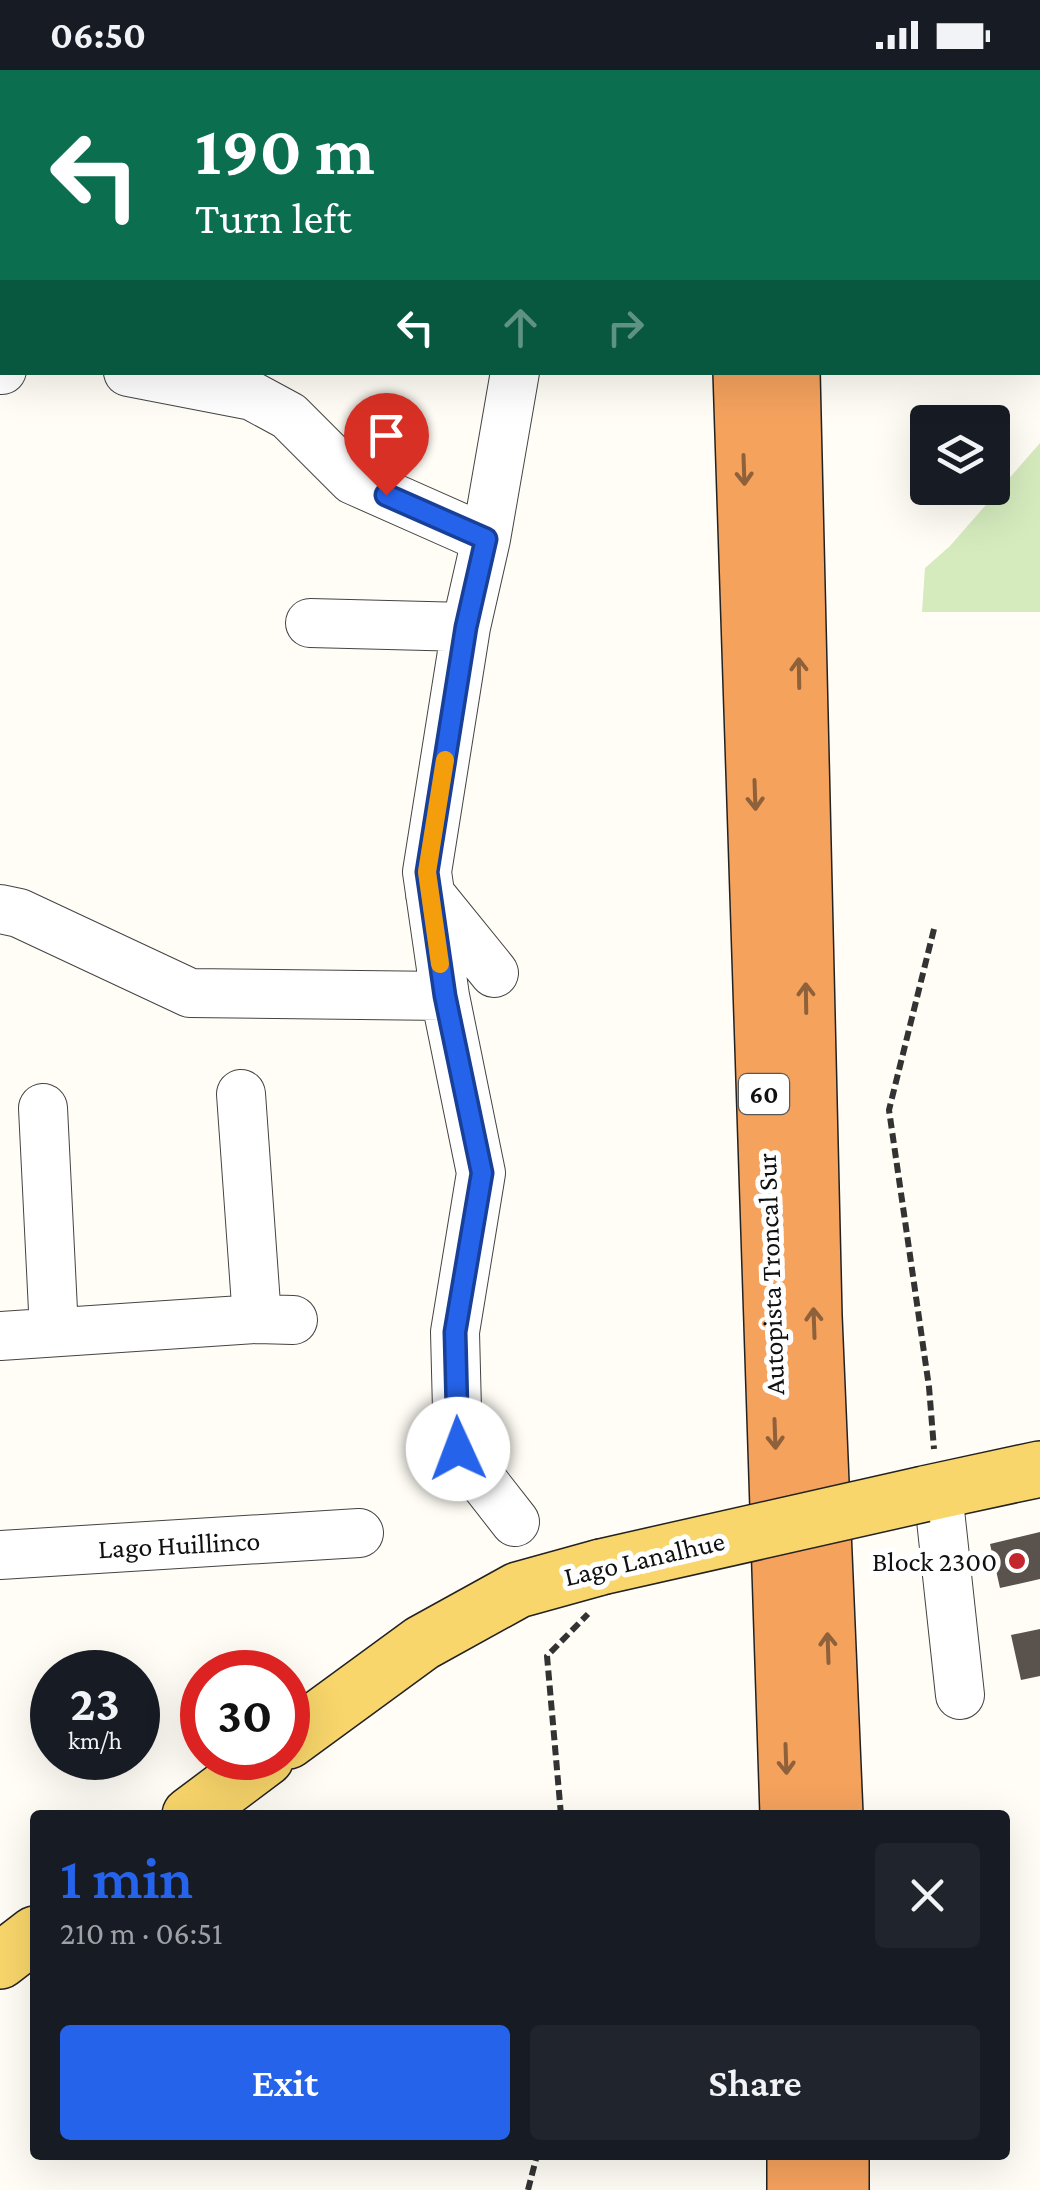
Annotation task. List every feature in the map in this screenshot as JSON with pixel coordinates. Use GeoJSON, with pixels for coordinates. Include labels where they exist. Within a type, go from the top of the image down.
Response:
{"type":"FeatureCollection","features":[{"type":"Feature","properties":{"kind":"highway","name":"Autopista Troncal Sur"},"geometry":{"type":"LineString","coordinates":[[741,375],[788,1810]]}},
{"type":"Feature","properties":{"kind":"highway","name":"Autopista Troncal Sur"},"geometry":{"type":"LineString","coordinates":[[792,375],[814,1316],[835,1810]]}},
{"type":"Feature","properties":{"kind":"highway"},"geometry":{"type":"LineString","coordinates":[[795,2160],[796,2190]]}},
{"type":"Feature","properties":{"kind":"highway"},"geometry":{"type":"LineString","coordinates":[[841,2160],[841,2190]]}},
{"type":"Feature","properties":{"kind":"main road","name":"Lago Lanalhue"},"geometry":{"type":"LineString","coordinates":[[310,1726],[422,1643],[518,1590],[593,1569],[1040,1469]]}},
{"type":"Feature","properties":{"kind":"main road"},"geometry":{"type":"LineString","coordinates":[[197,1810],[237,1780]]}},
{"type":"Feature","properties":{"kind":"main road"},"geometry":{"type":"LineString","coordinates":[[0,1961],[30,1938]]}},
{"type":"Feature","properties":{"kind":"street"},"geometry":{"type":"LineString","coordinates":[[144,375],[252,396],[289,416],[353,480],[486,539]]}},
{"type":"Feature","properties":{"kind":"street"},"geometry":{"type":"LineString","coordinates":[[513,375],[486,539],[466,627],[427,872],[445,996],[482,1173],[455,1332],[458,1449],[516,1522]]}},
{"type":"Feature","properties":{"kind":"street"},"geometry":{"type":"LineString","coordinates":[[310,623],[466,627]]}},
{"type":"Feature","properties":{"kind":"street"},"geometry":{"type":"LineString","coordinates":[[430,894],[494,973]]}},
{"type":"Feature","properties":{"kind":"street"},"geometry":{"type":"LineString","coordinates":[[0,909],[18,913],[190,993],[445,996]]}},
{"type":"Feature","properties":{"kind":"street"},"geometry":{"type":"LineString","coordinates":[[0,1336],[275,1320],[242,1094]]}},
{"type":"Feature","properties":{"kind":"street"},"geometry":{"type":"LineString","coordinates":[[43,1108],[54,1331]]}},
{"type":"Feature","properties":{"kind":"street"},"geometry":{"type":"LineString","coordinates":[[931,1493],[960,1695]]}},
{"type":"Feature","properties":{"kind":"street","name":"Lago Huillinco"},"geometry":{"type":"LineString","coordinates":[[0,1555],[359,1533]]}},
{"type":"Feature","properties":{"kind":"path"},"geometry":{"type":"LineString","coordinates":[[931,1493],[929,1387],[889,1110],[934,929]]}},
{"type":"Feature","properties":{"kind":"path"},"geometry":{"type":"LineString","coordinates":[[561,1810],[547,1656],[588,1618],[593,1569]]}},
{"type":"Feature","properties":{"kind":"path"},"geometry":{"type":"LineString","coordinates":[[528,2190],[536,2160]]}},
{"type":"Feature","properties":{"kind":"green space"},"geometry":{"type":"Polygon","coordinates":[[[1040,443],[1040,612],[922,612],[925,568],[986,505],[1010,505],[1010,477],[1040,443]]]}},
{"type":"Feature","properties":{"kind":"building","name":"Block 2300"},"geometry":{"type":"Polygon","coordinates":[[[1040,1532],[1040,1579],[1000,1588],[990,1544],[1040,1532]]]}},
{"type":"Feature","properties":{"kind":"building"},"geometry":{"type":"Polygon","coordinates":[[[1040,1629],[1040,1676],[1021,1680],[1011,1635],[1040,1629]]]}},
{"type":"Feature","properties":{"kind":"slow traffic"},"geometry":{"type":"LineString","coordinates":[[440,964],[427,872],[445,760]]}},
{"type":"Feature","properties":{"kind":"place","name":"Block 2300"},"geometry":{"type":"Point","coordinates":[1017,1561]}},
{"type":"Feature","properties":{"kind":"route"},"geometry":{"type":"LineString","coordinates":[[386,495],[486,539],[466,627],[427,872],[445,996],[482,1173],[455,1332],[458,1449]]}}]}
